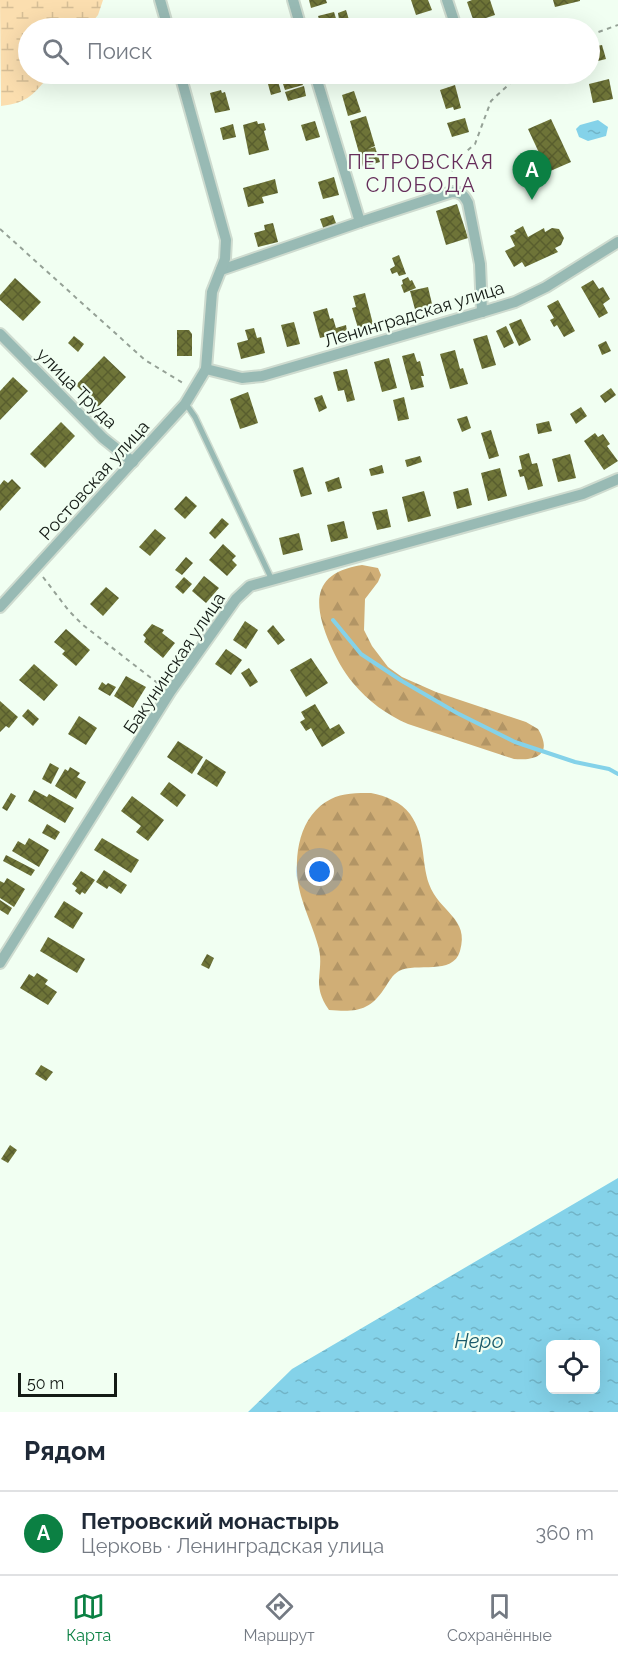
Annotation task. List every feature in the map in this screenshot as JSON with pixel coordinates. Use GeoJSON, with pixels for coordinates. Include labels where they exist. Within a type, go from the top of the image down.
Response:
{"type":"FeatureCollection","features":[{"type":"Feature","properties":{"kind":"street"},"geometry":{"type":"LineString","coordinates":[[160,0],[165,18]]}},
{"type":"Feature","properties":{"kind":"street"},"geometry":{"type":"LineString","coordinates":[[293,0],[298,18]]}},
{"type":"Feature","properties":{"kind":"street"},"geometry":{"type":"LineString","coordinates":[[447,0],[453,18]]}},
{"type":"Feature","properties":{"kind":"street"},"geometry":{"type":"LineString","coordinates":[[183,84],[227,250],[212,292],[206,369]]}},
{"type":"Feature","properties":{"kind":"street"},"geometry":{"type":"LineString","coordinates":[[318,84],[360,222]]}},
{"type":"Feature","properties":{"kind":"street"},"geometry":{"type":"LineString","coordinates":[[221,270],[452,192],[462,193],[468,203],[480,264],[482,312]]}},
{"type":"Feature","properties":{"kind":"street","name":"Ленинградская улица"},"geometry":{"type":"LineString","coordinates":[[206,369],[242,378],[262,376],[515,302],[546,287],[618,242]]}},
{"type":"Feature","properties":{"kind":"street","name":"улица Труда"},"geometry":{"type":"LineString","coordinates":[[0,334],[103,438],[133,462]]}},
{"type":"Feature","properties":{"kind":"street","name":"Ростовская улица"},"geometry":{"type":"LineString","coordinates":[[0,608],[185,404],[206,369]]}},
{"type":"Feature","properties":{"kind":"street","name":"Бакунинская улица"},"geometry":{"type":"LineString","coordinates":[[0,963],[170,692],[236,600],[250,586],[583,494],[618,479]]}},
{"type":"Feature","properties":{"kind":"lane"},"geometry":{"type":"LineString","coordinates":[[185,404],[195,417],[273,580]]}},
{"type":"Feature","properties":{"kind":"path"},"geometry":{"type":"LineString","coordinates":[[600,31],[618,24]]}},
{"type":"Feature","properties":{"kind":"path"},"geometry":{"type":"LineString","coordinates":[[452,192],[450,180],[453,166],[460,156],[476,144],[492,101],[510,84]]}},
{"type":"Feature","properties":{"kind":"path"},"geometry":{"type":"LineString","coordinates":[[0,229],[145,360],[194,390]]}},
{"type":"Feature","properties":{"kind":"path"},"geometry":{"type":"LineString","coordinates":[[36,568],[83,625],[170,692]]}},
{"type":"Feature","properties":{"kind":"green space"},"geometry":{"type":"Polygon","coordinates":[[[0,0],[103,0],[95,18],[18,18],[18,84],[42,84],[25,100],[1,106],[0,0]]]}},
{"type":"Feature","properties":{"kind":"green space"},"geometry":{"type":"Polygon","coordinates":[[[362,565],[378,568],[381,575],[365,599],[364,630],[372,646],[388,667],[402,677],[436,692],[526,722],[538,729],[542,738],[544,745],[540,754],[530,759],[514,759],[408,724],[378,707],[359,690],[343,669],[332,649],[324,629],[319,604],[320,592],[333,575],[362,565]]]}},
{"type":"Feature","properties":{"kind":"green space"},"geometry":{"type":"Polygon","coordinates":[[[371,793],[398,803],[415,822],[419,831],[429,884],[439,902],[452,916],[461,931],[460,951],[456,959],[442,966],[399,971],[378,997],[367,1006],[346,1011],[329,1010],[319,986],[319,949],[299,888],[298,850],[305,826],[320,806],[340,796],[371,793]]]}},
{"type":"Feature","properties":{"kind":"water"},"geometry":{"type":"Polygon","coordinates":[[[598,120],[608,127],[606,136],[588,141],[579,137],[576,129],[580,125],[598,120]]]}},
{"type":"Feature","properties":{"kind":"water","name":"Неро"},"geometry":{"type":"Polygon","coordinates":[[[618,1178],[618,1412],[248,1412],[292,1369],[618,1178]]]}},
{"type":"Feature","properties":{"kind":"building"},"geometry":{"type":"Polygon","coordinates":[[[309,0],[326,0],[327,3],[311,8],[309,0]]]}},
{"type":"Feature","properties":{"kind":"building"},"geometry":{"type":"Polygon","coordinates":[[[411,0],[428,0],[432,10],[416,15],[411,0]]]}},
{"type":"Feature","properties":{"kind":"building"},"geometry":{"type":"Polygon","coordinates":[[[490,0],[495,15],[473,18],[467,2],[490,0]]]}},
{"type":"Feature","properties":{"kind":"building"},"geometry":{"type":"Polygon","coordinates":[[[553,0],[580,0],[580,1],[555,7],[553,0]]]}},
{"type":"Feature","properties":{"kind":"building"},"geometry":{"type":"Polygon","coordinates":[[[346,10],[348,18],[339,18],[338,13],[346,10]]]}},
{"type":"Feature","properties":{"kind":"building"},"geometry":{"type":"Polygon","coordinates":[[[334,12],[336,18],[319,18],[318,16],[334,12]]]}},
{"type":"Feature","properties":{"kind":"building"},"geometry":{"type":"Polygon","coordinates":[[[600,45],[602,45],[606,59],[600,60],[600,45]]]}},
{"type":"Feature","properties":{"kind":"building"},"geometry":{"type":"Polygon","coordinates":[[[609,79],[613,99],[593,103],[589,84],[600,84],[600,81],[609,79]]]}},
{"type":"Feature","properties":{"kind":"building"},"geometry":{"type":"Polygon","coordinates":[[[268,84],[279,84],[281,92],[271,95],[268,84]]]}},
{"type":"Feature","properties":{"kind":"building"},"geometry":{"type":"Polygon","coordinates":[[[283,84],[303,85],[285,90],[283,84]]]}},
{"type":"Feature","properties":{"kind":"building"},"geometry":{"type":"Polygon","coordinates":[[[455,85],[461,108],[446,109],[440,90],[455,85]]]}},
{"type":"Feature","properties":{"kind":"building"},"geometry":{"type":"Polygon","coordinates":[[[304,86],[306,96],[288,101],[285,92],[304,86]]]}},
{"type":"Feature","properties":{"kind":"building"},"geometry":{"type":"Polygon","coordinates":[[[221,90],[222,93],[225,92],[230,110],[215,113],[210,93],[221,90]]]}},
{"type":"Feature","properties":{"kind":"building"},"geometry":{"type":"Polygon","coordinates":[[[354,91],[361,112],[348,116],[342,95],[354,91]]]}},
{"type":"Feature","properties":{"kind":"building"},"geometry":{"type":"Polygon","coordinates":[[[366,116],[375,146],[368,149],[375,147],[380,162],[363,167],[350,121],[366,116]]]}},
{"type":"Feature","properties":{"kind":"building"},"geometry":{"type":"Polygon","coordinates":[[[465,118],[469,132],[452,137],[447,123],[465,118]]]}},
{"type":"Feature","properties":{"kind":"building"},"geometry":{"type":"Polygon","coordinates":[[[551,119],[571,162],[548,172],[528,129],[551,119]]]}},
{"type":"Feature","properties":{"kind":"building"},"geometry":{"type":"Polygon","coordinates":[[[257,121],[258,124],[264,123],[269,150],[249,155],[243,125],[257,121]]]}},
{"type":"Feature","properties":{"kind":"building"},"geometry":{"type":"Polygon","coordinates":[[[315,121],[320,137],[306,141],[301,125],[315,121]]]}},
{"type":"Feature","properties":{"kind":"building"},"geometry":{"type":"Polygon","coordinates":[[[233,124],[236,137],[223,140],[220,128],[233,124]]]}},
{"type":"Feature","properties":{"kind":"building"},"geometry":{"type":"Polygon","coordinates":[[[334,177],[339,195],[323,199],[318,182],[334,177]]]}},
{"type":"Feature","properties":{"kind":"building"},"geometry":{"type":"Polygon","coordinates":[[[275,179],[278,193],[262,197],[264,203],[248,207],[243,188],[275,179]]]}},
{"type":"Feature","properties":{"kind":"building"},"geometry":{"type":"Polygon","coordinates":[[[457,204],[468,238],[446,245],[436,211],[457,204]]]}},
{"type":"Feature","properties":{"kind":"building"},"geometry":{"type":"Polygon","coordinates":[[[333,215],[337,226],[324,230],[320,219],[333,215]]]}},
{"type":"Feature","properties":{"kind":"building"},"geometry":{"type":"Polygon","coordinates":[[[273,223],[278,242],[258,247],[254,233],[265,230],[264,225],[273,223]]]}},
{"type":"Feature","properties":{"kind":"building"},"geometry":{"type":"Polygon","coordinates":[[[523,226],[528,237],[544,228],[545,232],[552,228],[559,229],[564,238],[561,245],[555,248],[558,252],[525,267],[522,262],[514,267],[505,251],[515,246],[510,236],[523,226]]]}},
{"type":"Feature","properties":{"kind":"building"},"geometry":{"type":"Polygon","coordinates":[[[399,255],[406,274],[399,276],[397,272],[392,274],[390,269],[395,266],[392,258],[399,255]]]}},
{"type":"Feature","properties":{"kind":"building"},"geometry":{"type":"Polygon","coordinates":[[[408,277],[416,288],[404,293],[402,280],[408,277]]]}},
{"type":"Feature","properties":{"kind":"building"},"geometry":{"type":"Polygon","coordinates":[[[15,278],[41,302],[23,321],[0,300],[0,295],[15,278]]]}},
{"type":"Feature","properties":{"kind":"building"},"geometry":{"type":"Polygon","coordinates":[[[593,280],[599,289],[603,287],[610,299],[603,304],[608,313],[599,318],[581,287],[593,280]]]}},
{"type":"Feature","properties":{"kind":"building"},"geometry":{"type":"Polygon","coordinates":[[[428,287],[433,308],[416,313],[410,291],[428,287]]]}},
{"type":"Feature","properties":{"kind":"building"},"geometry":{"type":"Polygon","coordinates":[[[365,293],[373,324],[358,328],[352,308],[356,307],[353,296],[365,293]]]}},
{"type":"Feature","properties":{"kind":"building"},"geometry":{"type":"Polygon","coordinates":[[[558,300],[575,331],[564,337],[557,325],[554,327],[550,320],[554,318],[547,306],[558,300]]]}},
{"type":"Feature","properties":{"kind":"building"},"geometry":{"type":"Polygon","coordinates":[[[327,308],[336,328],[346,325],[347,331],[320,338],[313,312],[327,308]]]}},
{"type":"Feature","properties":{"kind":"building"},"geometry":{"type":"Polygon","coordinates":[[[521,319],[531,340],[519,346],[509,324],[521,319]]]}},
{"type":"Feature","properties":{"kind":"building"},"geometry":{"type":"Polygon","coordinates":[[[294,322],[300,344],[287,347],[281,325],[294,322]]]}},
{"type":"Feature","properties":{"kind":"building"},"geometry":{"type":"Polygon","coordinates":[[[506,326],[514,343],[504,348],[496,331],[506,326]]]}},
{"type":"Feature","properties":{"kind":"building"},"geometry":{"type":"Polygon","coordinates":[[[254,328],[257,338],[261,337],[265,353],[241,359],[237,343],[248,340],[245,330],[254,328]]]}},
{"type":"Feature","properties":{"kind":"building"},"geometry":{"type":"Polygon","coordinates":[[[177,330],[189,330],[192,334],[192,356],[177,356],[177,330]]]}},
{"type":"Feature","properties":{"kind":"building"},"geometry":{"type":"Polygon","coordinates":[[[487,335],[496,365],[482,369],[473,339],[487,335]]]}},
{"type":"Feature","properties":{"kind":"building"},"geometry":{"type":"Polygon","coordinates":[[[74,336],[84,344],[78,352],[68,343],[74,336]]]}},
{"type":"Feature","properties":{"kind":"building"},"geometry":{"type":"Polygon","coordinates":[[[606,341],[611,351],[602,355],[598,345],[606,341]]]}},
{"type":"Feature","properties":{"kind":"building"},"geometry":{"type":"Polygon","coordinates":[[[455,350],[460,369],[463,368],[468,384],[450,389],[440,354],[455,350]]]}},
{"type":"Feature","properties":{"kind":"building"},"geometry":{"type":"Polygon","coordinates":[[[414,353],[417,362],[420,361],[424,387],[411,390],[402,356],[414,353]]]}},
{"type":"Feature","properties":{"kind":"building"},"geometry":{"type":"Polygon","coordinates":[[[104,356],[126,377],[98,407],[76,385],[104,356]]]}},
{"type":"Feature","properties":{"kind":"building"},"geometry":{"type":"Polygon","coordinates":[[[389,358],[397,388],[382,392],[374,362],[389,358]]]}},
{"type":"Feature","properties":{"kind":"building"},"geometry":{"type":"Polygon","coordinates":[[[347,369],[355,400],[347,402],[344,390],[338,391],[333,372],[347,369]]]}},
{"type":"Feature","properties":{"kind":"building"},"geometry":{"type":"Polygon","coordinates":[[[13,377],[28,391],[0,420],[0,391],[13,377]]]}},
{"type":"Feature","properties":{"kind":"building"},"geometry":{"type":"Polygon","coordinates":[[[611,388],[616,395],[605,403],[600,396],[611,388]]]}},
{"type":"Feature","properties":{"kind":"building"},"geometry":{"type":"Polygon","coordinates":[[[248,392],[258,423],[240,429],[230,399],[248,392]]]}},
{"type":"Feature","properties":{"kind":"building"},"geometry":{"type":"Polygon","coordinates":[[[322,395],[327,408],[319,412],[314,398],[322,395]]]}},
{"type":"Feature","properties":{"kind":"building"},"geometry":{"type":"Polygon","coordinates":[[[404,397],[409,419],[398,421],[393,400],[404,397]]]}},
{"type":"Feature","properties":{"kind":"building"},"geometry":{"type":"Polygon","coordinates":[[[581,407],[587,416],[576,424],[570,414],[581,407]]]}},
{"type":"Feature","properties":{"kind":"building"},"geometry":{"type":"Polygon","coordinates":[[[467,416],[471,428],[462,432],[457,419],[467,416]]]}},
{"type":"Feature","properties":{"kind":"building"},"geometry":{"type":"Polygon","coordinates":[[[549,421],[552,431],[538,434],[536,424],[549,421]]]}},
{"type":"Feature","properties":{"kind":"building"},"geometry":{"type":"Polygon","coordinates":[[[61,422],[75,436],[45,468],[30,454],[61,422]]]}},
{"type":"Feature","properties":{"kind":"building"},"geometry":{"type":"Polygon","coordinates":[[[491,430],[499,456],[489,459],[481,433],[491,430]]]}},
{"type":"Feature","properties":{"kind":"building"},"geometry":{"type":"Polygon","coordinates":[[[595,433],[598,437],[603,434],[610,444],[607,446],[618,461],[604,470],[584,441],[595,433]]]}},
{"type":"Feature","properties":{"kind":"building"},"geometry":{"type":"Polygon","coordinates":[[[529,453],[532,464],[537,463],[543,486],[528,490],[524,476],[520,477],[518,470],[522,469],[519,456],[529,453]]]}},
{"type":"Feature","properties":{"kind":"building"},"geometry":{"type":"Polygon","coordinates":[[[570,454],[576,478],[558,482],[552,459],[570,454]]]}},
{"type":"Feature","properties":{"kind":"building"},"geometry":{"type":"Polygon","coordinates":[[[420,456],[422,462],[407,467],[405,460],[420,456]]]}},
{"type":"Feature","properties":{"kind":"building"},"geometry":{"type":"Polygon","coordinates":[[[382,465],[384,473],[371,476],[369,469],[382,465]]]}},
{"type":"Feature","properties":{"kind":"building"},"geometry":{"type":"Polygon","coordinates":[[[303,467],[312,494],[301,497],[293,470],[303,467]]]}},
{"type":"Feature","properties":{"kind":"building"},"geometry":{"type":"Polygon","coordinates":[[[500,468],[507,496],[488,501],[481,473],[500,468]]]}},
{"type":"Feature","properties":{"kind":"building"},"geometry":{"type":"Polygon","coordinates":[[[339,477],[342,488],[328,492],[325,482],[339,477]]]}},
{"type":"Feature","properties":{"kind":"building"},"geometry":{"type":"Polygon","coordinates":[[[12,479],[21,488],[0,511],[0,485],[4,480],[8,483],[12,479]]]}},
{"type":"Feature","properties":{"kind":"building"},"geometry":{"type":"Polygon","coordinates":[[[468,488],[472,505],[457,509],[453,492],[468,488]]]}},
{"type":"Feature","properties":{"kind":"building"},"geometry":{"type":"Polygon","coordinates":[[[424,491],[431,516],[408,522],[402,497],[424,491]]]}},
{"type":"Feature","properties":{"kind":"building"},"geometry":{"type":"Polygon","coordinates":[[[186,496],[197,506],[185,519],[174,509],[186,496]]]}},
{"type":"Feature","properties":{"kind":"building"},"geometry":{"type":"Polygon","coordinates":[[[387,509],[391,527],[377,530],[372,512],[387,509]]]}},
{"type":"Feature","properties":{"kind":"building"},"geometry":{"type":"Polygon","coordinates":[[[222,518],[229,524],[215,539],[209,533],[222,518]]]}},
{"type":"Feature","properties":{"kind":"building"},"geometry":{"type":"Polygon","coordinates":[[[344,521],[348,538],[331,542],[327,525],[344,521]]]}},
{"type":"Feature","properties":{"kind":"building"},"geometry":{"type":"Polygon","coordinates":[[[155,529],[166,538],[150,556],[139,547],[155,529]]]}},
{"type":"Feature","properties":{"kind":"building"},"geometry":{"type":"Polygon","coordinates":[[[299,533],[303,550],[283,555],[279,538],[299,533]]]}},
{"type":"Feature","properties":{"kind":"building"},"geometry":{"type":"Polygon","coordinates":[[[223,544],[236,556],[232,560],[237,565],[227,576],[209,560],[223,544]]]}},
{"type":"Feature","properties":{"kind":"building"},"geometry":{"type":"Polygon","coordinates":[[[186,557],[193,563],[182,575],[175,570],[186,557]]]}},
{"type":"Feature","properties":{"kind":"building"},"geometry":{"type":"Polygon","coordinates":[[[204,576],[219,588],[206,603],[192,591],[204,576]]]}},
{"type":"Feature","properties":{"kind":"building"},"geometry":{"type":"Polygon","coordinates":[[[184,577],[192,584],[183,594],[175,587],[184,577]]]}},
{"type":"Feature","properties":{"kind":"building"},"geometry":{"type":"Polygon","coordinates":[[[106,587],[119,598],[103,616],[90,604],[106,587]]]}},
{"type":"Feature","properties":{"kind":"building"},"geometry":{"type":"Polygon","coordinates":[[[245,621],[258,630],[246,649],[233,640],[245,621]]]}},
{"type":"Feature","properties":{"kind":"building"},"geometry":{"type":"Polygon","coordinates":[[[152,624],[164,630],[162,633],[175,643],[163,658],[144,642],[146,638],[143,635],[152,624]]]}},
{"type":"Feature","properties":{"kind":"building"},"geometry":{"type":"Polygon","coordinates":[[[273,625],[285,640],[278,645],[267,631],[273,625]]]}},
{"type":"Feature","properties":{"kind":"building"},"geometry":{"type":"Polygon","coordinates":[[[66,629],[90,650],[76,666],[62,654],[65,651],[54,642],[66,629]]]}},
{"type":"Feature","properties":{"kind":"building"},"geometry":{"type":"Polygon","coordinates":[[[226,649],[242,660],[231,675],[215,664],[226,649]]]}},
{"type":"Feature","properties":{"kind":"building"},"geometry":{"type":"Polygon","coordinates":[[[311,658],[328,683],[306,697],[290,670],[311,658]]]}},
{"type":"Feature","properties":{"kind":"building"},"geometry":{"type":"Polygon","coordinates":[[[34,664],[58,685],[44,701],[19,680],[34,664]]]}},
{"type":"Feature","properties":{"kind":"building"},"geometry":{"type":"Polygon","coordinates":[[[249,668],[258,682],[250,687],[241,673],[249,668]]]}},
{"type":"Feature","properties":{"kind":"building"},"geometry":{"type":"Polygon","coordinates":[[[126,676],[146,687],[133,708],[114,696],[126,676]]]}},
{"type":"Feature","properties":{"kind":"building"},"geometry":{"type":"Polygon","coordinates":[[[102,682],[116,687],[110,696],[98,689],[102,682]]]}},
{"type":"Feature","properties":{"kind":"building"},"geometry":{"type":"Polygon","coordinates":[[[0,701],[18,717],[9,728],[6,726],[0,732],[0,701]]]}},
{"type":"Feature","properties":{"kind":"building"},"geometry":{"type":"Polygon","coordinates":[[[315,704],[330,729],[339,724],[345,733],[322,747],[311,728],[306,731],[300,722],[305,719],[301,712],[315,704]]]}},
{"type":"Feature","properties":{"kind":"building"},"geometry":{"type":"Polygon","coordinates":[[[28,709],[39,719],[33,726],[22,716],[28,709]]]}},
{"type":"Feature","properties":{"kind":"building"},"geometry":{"type":"Polygon","coordinates":[[[79,716],[97,728],[86,745],[68,734],[79,716]]]}},
{"type":"Feature","properties":{"kind":"building"},"geometry":{"type":"Polygon","coordinates":[[[178,741],[203,757],[192,774],[167,757],[178,741]]]}},
{"type":"Feature","properties":{"kind":"building"},"geometry":{"type":"Polygon","coordinates":[[[206,759],[226,772],[217,787],[197,774],[206,759]]]}},
{"type":"Feature","properties":{"kind":"building"},"geometry":{"type":"Polygon","coordinates":[[[50,763],[59,768],[51,784],[42,779],[50,763]]]}},
{"type":"Feature","properties":{"kind":"building"},"geometry":{"type":"Polygon","coordinates":[[[70,767],[80,773],[77,777],[86,782],[76,799],[55,786],[65,769],[68,771],[70,767]]]}},
{"type":"Feature","properties":{"kind":"building"},"geometry":{"type":"Polygon","coordinates":[[[169,782],[186,795],[177,807],[160,794],[169,782]]]}},
{"type":"Feature","properties":{"kind":"building"},"geometry":{"type":"Polygon","coordinates":[[[34,790],[47,797],[49,794],[74,808],[65,823],[28,801],[34,790]]]}},
{"type":"Feature","properties":{"kind":"building"},"geometry":{"type":"Polygon","coordinates":[[[11,793],[16,796],[7,811],[2,808],[11,793]]]}},
{"type":"Feature","properties":{"kind":"building"},"geometry":{"type":"Polygon","coordinates":[[[132,796],[164,820],[148,841],[136,832],[141,826],[121,811],[132,796]]]}},
{"type":"Feature","properties":{"kind":"building"},"geometry":{"type":"Polygon","coordinates":[[[47,824],[60,832],[55,840],[42,833],[47,824]]]}},
{"type":"Feature","properties":{"kind":"building"},"geometry":{"type":"Polygon","coordinates":[[[29,838],[49,850],[39,867],[12,851],[18,841],[25,845],[29,838]]]}},
{"type":"Feature","properties":{"kind":"building"},"geometry":{"type":"Polygon","coordinates":[[[102,838],[139,860],[131,873],[94,850],[102,838]]]}},
{"type":"Feature","properties":{"kind":"building"},"geometry":{"type":"Polygon","coordinates":[[[6,855],[35,870],[31,876],[3,861],[6,855]]]}},
{"type":"Feature","properties":{"kind":"building"},"geometry":{"type":"Polygon","coordinates":[[[104,870],[127,885],[121,894],[109,886],[107,889],[96,882],[104,870]]]}},
{"type":"Feature","properties":{"kind":"building"},"geometry":{"type":"Polygon","coordinates":[[[81,871],[95,880],[85,894],[82,892],[80,895],[72,884],[81,871]]]}},
{"type":"Feature","properties":{"kind":"building"},"geometry":{"type":"Polygon","coordinates":[[[7,878],[25,889],[14,907],[0,898],[0,881],[4,883],[7,878]]]}},
{"type":"Feature","properties":{"kind":"building"},"geometry":{"type":"Polygon","coordinates":[[[0,900],[12,908],[8,915],[0,910],[0,900]]]}},
{"type":"Feature","properties":{"kind":"building"},"geometry":{"type":"Polygon","coordinates":[[[64,901],[83,913],[73,929],[54,917],[64,901]]]}},
{"type":"Feature","properties":{"kind":"building"},"geometry":{"type":"Polygon","coordinates":[[[48,937],[85,959],[77,973],[40,951],[48,937]]]}},
{"type":"Feature","properties":{"kind":"building"},"geometry":{"type":"Polygon","coordinates":[[[207,954],[214,958],[209,969],[201,965],[207,954]]]}},
{"type":"Feature","properties":{"kind":"building"},"geometry":{"type":"Polygon","coordinates":[[[37,973],[48,980],[45,984],[57,992],[48,1005],[20,988],[29,974],[34,977],[37,973]]]}},
{"type":"Feature","properties":{"kind":"building"},"geometry":{"type":"Polygon","coordinates":[[[41,1065],[53,1072],[46,1081],[35,1074],[41,1065]]]}},
{"type":"Feature","properties":{"kind":"building"},"geometry":{"type":"Polygon","coordinates":[[[10,1145],[17,1150],[8,1163],[1,1159],[10,1145]]]}},
{"type":"Feature","properties":{"kind":"waterway"},"geometry":{"type":"LineString","coordinates":[[333,620],[361,654],[457,713],[515,742],[575,762],[609,769],[618,774]]}},
{"type":"Feature","properties":{"kind":"place","name":"Петровский монастырь"},"geometry":{"type":"Point","coordinates":[532,200]}},
{"type":"Feature","properties":{"kind":"district","name":"ПЕТРОВСКАЯ СЛОБОДА"},"geometry":{"type":"Point","coordinates":[421,174]}}]}
